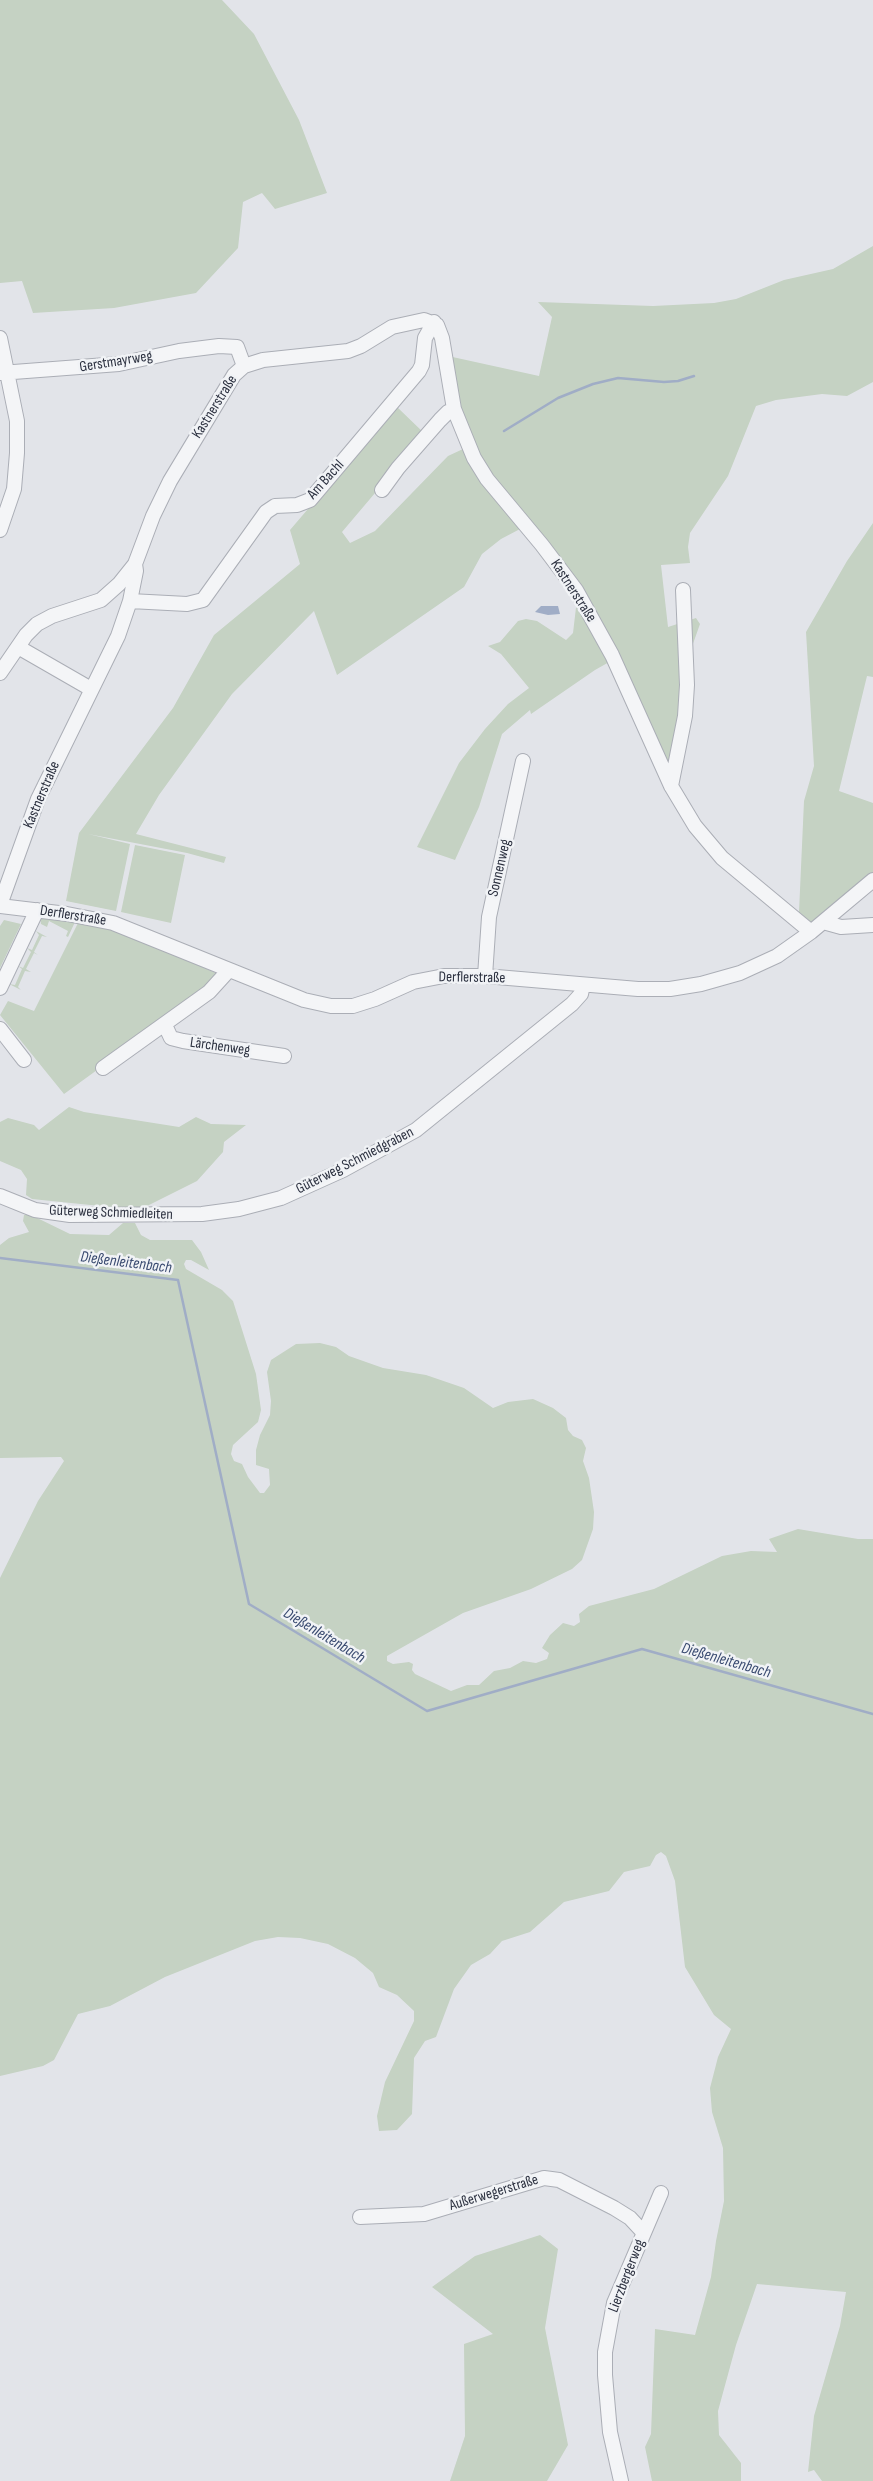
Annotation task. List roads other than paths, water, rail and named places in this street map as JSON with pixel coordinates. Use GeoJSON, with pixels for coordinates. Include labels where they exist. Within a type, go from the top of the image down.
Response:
{"type":"FeatureCollection","features":[{"type":"Feature","properties":{"kind":"street","name":"Kastnerstraße"},"geometry":{"type":"LineString","coordinates":[[0,905],[38,799],[118,636],[130,602],[136,571],[135,564],[153,516],[170,481],[225,387],[244,366],[278,358],[340,353],[361,346],[402,323],[424,320],[434,322],[442,338],[454,410],[463,436],[481,470],[576,590],[612,655],[671,786],[695,826],[722,858],[811,932]]}},
{"type":"Feature","properties":{"kind":"street","name":"Am Bachl"},"geometry":{"type":"LineString","coordinates":[[130,602],[188,604],[202,600],[266,512],[275,506],[297,505],[310,500],[419,371],[425,338],[434,322]]}},
{"type":"Feature","properties":{"kind":"street"},"geometry":{"type":"LineString","coordinates":[[0,338],[4,373],[17,421],[14,489],[0,530]]}},
{"type":"Feature","properties":{"kind":"street","name":"Gerstmayrweg"},"geometry":{"type":"LineString","coordinates":[[4,373],[120,364],[179,351],[219,346],[237,347],[244,366]]}},
{"type":"Feature","properties":{"kind":"street"},"geometry":{"type":"LineString","coordinates":[[382,490],[398,468],[440,420],[448,412],[454,410]]}},
{"type":"Feature","properties":{"kind":"street"},"geometry":{"type":"LineString","coordinates":[[0,673],[32,628],[44,620],[102,600],[119,584],[135,564]]}},
{"type":"Feature","properties":{"kind":"street"},"geometry":{"type":"LineString","coordinates":[[671,786],[684,723],[688,685],[683,590]]}},
{"type":"Feature","properties":{"kind":"street"},"geometry":{"type":"LineString","coordinates":[[18,647],[91,689]]}},
{"type":"Feature","properties":{"kind":"street","name":"Sonnenweg"},"geometry":{"type":"LineString","coordinates":[[485,976],[489,917],[523,761]]}},
{"type":"Feature","properties":{"kind":"street","name":"Derflerstraße"},"geometry":{"type":"LineString","coordinates":[[0,905],[113,923],[304,1000],[338,1006],[366,1003],[424,979],[455,975],[651,990],[701,984],[758,966],[777,956],[811,932],[873,880]]}},
{"type":"Feature","properties":{"kind":"street"},"geometry":{"type":"LineString","coordinates":[[1,985],[36,910]]}},
{"type":"Feature","properties":{"kind":"street"},"geometry":{"type":"LineString","coordinates":[[823,922],[841,927],[873,925]]}},
{"type":"Feature","properties":{"kind":"street"},"geometry":{"type":"LineString","coordinates":[[103,1068],[209,992],[229,970]]}},
{"type":"Feature","properties":{"kind":"street","name":"Güterweg Schmiedgraben"},"geometry":{"type":"LineString","coordinates":[[195,1215],[239,1209],[281,1198],[318,1183],[397,1142],[426,1123],[572,1004],[581,994],[583,985]]}},
{"type":"Feature","properties":{"kind":"street","name":"Lärchenweg"},"geometry":{"type":"LineString","coordinates":[[165,1025],[171,1038],[284,1056]]}},
{"type":"Feature","properties":{"kind":"street"},"geometry":{"type":"LineString","coordinates":[[0,1029],[24,1060]]}},
{"type":"Feature","properties":{"kind":"street","name":"Güterweg Schmiedleiten"},"geometry":{"type":"LineString","coordinates":[[0,1196],[27,1207],[58,1214],[195,1215]]}},
{"type":"Feature","properties":{"kind":"street","name":"Außerwegerstraße"},"geometry":{"type":"LineString","coordinates":[[360,2217],[424,2214],[544,2178],[559,2180],[614,2208],[630,2218],[643,2232]]}},
{"type":"Feature","properties":{"kind":"street","name":"Lierzbergerweg"},"geometry":{"type":"LineString","coordinates":[[621,2481],[610,2432],[605,2352],[614,2303],[661,2192]]}},
{"type":"Feature","properties":{"kind":"water"},"geometry":{"type":"Polygon","coordinates":[[[541,606],[558,606],[560,614],[548,615],[535,612],[541,606]]]}},
{"type":"Feature","properties":{"kind":"waterway"},"geometry":{"type":"LineString","coordinates":[[504,431],[558,398],[593,384],[618,378],[664,382],[678,381],[694,376]]}},
{"type":"Feature","properties":{"kind":"waterway","name":"Dießenleitenbach"},"geometry":{"type":"LineString","coordinates":[[0,1258],[178,1280],[249,1604],[427,1711],[642,1649],[873,1714]]}}]}
